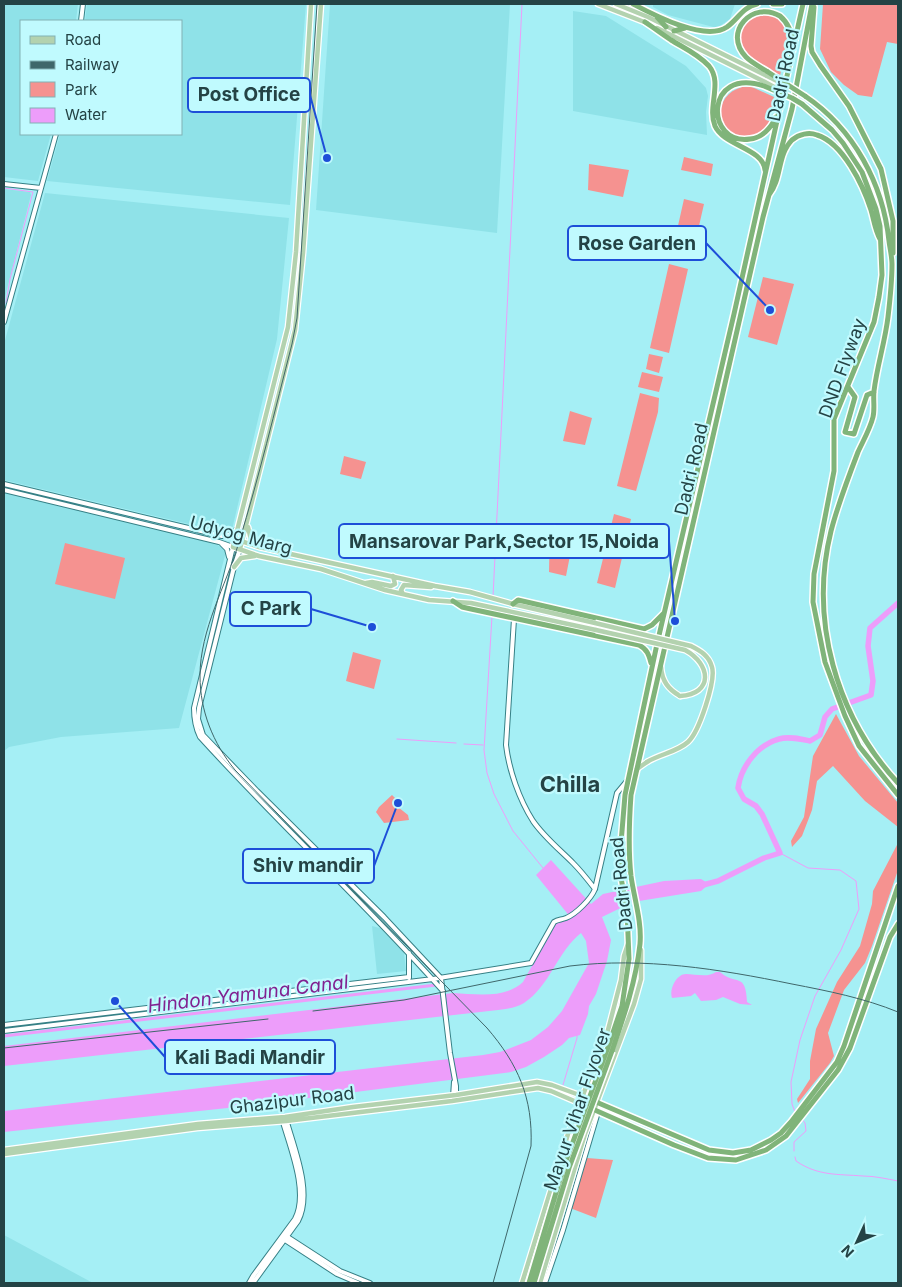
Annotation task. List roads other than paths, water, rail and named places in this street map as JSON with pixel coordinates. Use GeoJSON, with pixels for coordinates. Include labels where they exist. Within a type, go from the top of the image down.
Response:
{"type":"FeatureCollection","features":[{"type":"Feature","properties":{"kind":"highway"},"geometry":{"type":"LineString","coordinates":[[633,4],[655,15],[699,31],[721,30],[727,27],[742,12],[757,4]]}},
{"type":"Feature","properties":{"kind":"highway"},"geometry":{"type":"LineString","coordinates":[[773,4],[782,4]]}},
{"type":"Feature","properties":{"kind":"highway","name":"Dadri Road"},"geometry":{"type":"LineString","coordinates":[[628,942],[627,910],[620,881],[619,855],[630,782],[652,666],[766,173],[803,4]]}},
{"type":"Feature","properties":{"kind":"highway"},"geometry":{"type":"LineString","coordinates":[[813,4],[812,52],[849,106],[881,169],[893,221],[894,249],[892,263]]}},
{"type":"Feature","properties":{"kind":"highway","name":"Dadri Road"},"geometry":{"type":"LineString","coordinates":[[630,782],[636,769],[662,661],[768,196],[792,109],[813,4]]}},
{"type":"Feature","properties":{"kind":"highway","name":"DND Flyway"},"geometry":{"type":"LineString","coordinates":[[792,54],[792,38],[789,28],[775,11],[768,8],[748,13],[736,34],[739,46],[745,56],[767,74],[805,96],[837,124],[856,148],[867,167],[884,208],[892,263],[888,318],[874,392],[873,418],[849,475],[831,530],[825,566],[824,594],[825,622],[831,658],[848,708],[865,741],[884,768],[898,783]]}},
{"type":"Feature","properties":{"kind":"highway"},"geometry":{"type":"LineString","coordinates":[[655,15],[666,27]]}},
{"type":"Feature","properties":{"kind":"highway"},"geometry":{"type":"LineString","coordinates":[[645,22],[692,52],[708,66],[714,77],[712,115],[715,126],[726,138],[760,159],[765,166],[766,173]]}},
{"type":"Feature","properties":{"kind":"highway"},"geometry":{"type":"LineString","coordinates":[[674,31],[687,27]]}},
{"type":"Feature","properties":{"kind":"highway","name":"DND Flyway"},"geometry":{"type":"LineString","coordinates":[[779,110],[766,132],[754,139],[740,140],[733,137],[719,123],[718,105],[726,91],[737,83],[753,82],[765,84],[792,98],[802,104],[832,130],[843,143],[862,172],[876,209],[881,242],[882,275],[874,322],[834,419],[834,471],[814,574],[813,602],[825,662],[842,710],[859,746],[898,795]]}},
{"type":"Feature","properties":{"kind":"highway"},"geometry":{"type":"LineString","coordinates":[[773,140],[782,108],[785,105],[788,106],[788,110],[782,141]]}},
{"type":"Feature","properties":{"kind":"highway"},"geometry":{"type":"LineString","coordinates":[[768,196],[774,189],[786,147],[794,138],[807,133],[824,137],[842,155],[859,181],[871,211],[875,231],[881,242]]}},
{"type":"Feature","properties":{"kind":"highway"},"geometry":{"type":"LineString","coordinates":[[848,387],[855,397],[845,432],[854,434],[867,396],[874,392]]}},
{"type":"Feature","properties":{"kind":"highway"},"geometry":{"type":"LineString","coordinates":[[510,603],[518,600],[644,629],[652,625],[664,613]]}},
{"type":"Feature","properties":{"kind":"highway"},"geometry":{"type":"LineString","coordinates":[[453,602],[507,618],[639,645],[649,655],[652,666]]}},
{"type":"Feature","properties":{"kind":"highway"},"geometry":{"type":"LineString","coordinates":[[662,623],[663,632],[668,632]]}},
{"type":"Feature","properties":{"kind":"highway"},"geometry":{"type":"LineString","coordinates":[[639,645],[644,629]]}},
{"type":"Feature","properties":{"kind":"highway","name":"Dadri Road"},"geometry":{"type":"LineString","coordinates":[[628,795],[628,846],[631,877],[639,919],[640,943]]}},
{"type":"Feature","properties":{"kind":"highway"},"geometry":{"type":"LineString","coordinates":[[805,1109],[837,1062],[898,886]]}},
{"type":"Feature","properties":{"kind":"highway"},"geometry":{"type":"LineString","coordinates":[[582,1096],[709,1150],[733,1153],[761,1146],[793,1123],[838,1070],[850,1048],[890,937],[898,924]]}},
{"type":"Feature","properties":{"kind":"highway","name":"Mayur Vihar Flyover"},"geometry":{"type":"LineString","coordinates":[[529,1283],[564,1166],[622,1006],[628,959],[628,942]]}},
{"type":"Feature","properties":{"kind":"highway","name":"Mayur Vihar Flyover"},"geometry":{"type":"LineString","coordinates":[[534,1283],[584,1126],[632,994],[640,943]]}},
{"type":"Feature","properties":{"kind":"highway"},"geometry":{"type":"LineString","coordinates":[[579,1103],[708,1158],[736,1160],[766,1150],[786,1136],[793,1123]]}},
{"type":"Feature","properties":{"kind":"main road"},"geometry":{"type":"LineString","coordinates":[[233,547],[288,327],[296,252],[311,4]]}},
{"type":"Feature","properties":{"kind":"main road"},"geometry":{"type":"LineString","coordinates":[[240,549],[295,330],[303,253],[321,4]]}},
{"type":"Feature","properties":{"kind":"main road"},"geometry":{"type":"LineString","coordinates":[[598,4],[645,22],[765,84]]}},
{"type":"Feature","properties":{"kind":"main road"},"geometry":{"type":"LineString","coordinates":[[616,4],[767,74]]}},
{"type":"Feature","properties":{"kind":"main road"},"geometry":{"type":"LineString","coordinates":[[297,128],[304,129]]}},
{"type":"Feature","properties":{"kind":"main road"},"geometry":{"type":"LineString","coordinates":[[247,523],[251,540],[259,547]]}},
{"type":"Feature","properties":{"kind":"main road","name":"Udyog Marg"},"geometry":{"type":"LineString","coordinates":[[235,539],[259,547],[470,592],[691,646],[702,651],[710,660],[713,668],[713,678],[695,734],[689,742],[681,747],[636,769]]}},
{"type":"Feature","properties":{"kind":"main road","name":"Udyog Marg"},"geometry":{"type":"LineString","coordinates":[[233,547],[259,556],[321,569],[403,594],[429,600],[453,602]]}},
{"type":"Feature","properties":{"kind":"main road"},"geometry":{"type":"LineString","coordinates":[[234,567],[241,558],[259,556]]}},
{"type":"Feature","properties":{"kind":"main road"},"geometry":{"type":"LineString","coordinates":[[364,583],[372,582],[391,586],[395,584],[393,576]]}},
{"type":"Feature","properties":{"kind":"main road"},"geometry":{"type":"LineString","coordinates":[[403,594],[401,590],[404,585],[435,586]]}},
{"type":"Feature","properties":{"kind":"main road"},"geometry":{"type":"LineString","coordinates":[[471,606],[513,612],[685,650],[694,655],[702,665],[705,672],[703,685],[698,691],[690,695],[680,696],[670,690],[664,682],[661,670],[662,661]]}},
{"type":"Feature","properties":{"kind":"main road"},"geometry":{"type":"LineString","coordinates":[[522,1283],[579,1103],[608,1030],[621,980],[628,942]]}},
{"type":"Feature","properties":{"kind":"main road"},"geometry":{"type":"LineString","coordinates":[[540,1283],[547,1270],[585,1134],[596,1111],[597,1102],[607,1074],[628,1023],[641,979],[640,943]]}},
{"type":"Feature","properties":{"kind":"main road"},"geometry":{"type":"LineString","coordinates":[[592,1069],[593,1075],[598,1078],[603,1078],[607,1074]]}},
{"type":"Feature","properties":{"kind":"main road","name":"Ghazipur Road"},"geometry":{"type":"LineString","coordinates":[[454,1096],[537,1082],[552,1085],[582,1096]]}},
{"type":"Feature","properties":{"kind":"main road","name":"Ghazipur Road"},"geometry":{"type":"LineString","coordinates":[[4,1154],[197,1128],[284,1119],[354,1107],[538,1088],[551,1091],[579,1103]]}},
{"type":"Feature","properties":{"kind":"main road","name":"Ghazipur Road"},"geometry":{"type":"LineString","coordinates":[[4,1150],[198,1124],[284,1119]]}},
{"type":"Feature","properties":{"kind":"street"},"geometry":{"type":"LineString","coordinates":[[81,20],[84,4]]}},
{"type":"Feature","properties":{"kind":"street"},"geometry":{"type":"LineString","coordinates":[[4,322],[56,135]]}},
{"type":"Feature","properties":{"kind":"street"},"geometry":{"type":"LineString","coordinates":[[4,184],[41,188]]}},
{"type":"Feature","properties":{"kind":"street","name":"Udyog Marg"},"geometry":{"type":"LineString","coordinates":[[4,484],[222,536],[231,534],[238,527]]}},
{"type":"Feature","properties":{"kind":"street","name":"Udyog Marg"},"geometry":{"type":"LineString","coordinates":[[4,490],[233,547]]}},
{"type":"Feature","properties":{"kind":"street"},"geometry":{"type":"LineString","coordinates":[[219,542],[227,549],[230,559]]}},
{"type":"Feature","properties":{"kind":"street"},"geometry":{"type":"LineString","coordinates":[[233,547],[220,593],[194,708],[197,732],[252,793],[414,958],[443,992]]}},
{"type":"Feature","properties":{"kind":"street"},"geometry":{"type":"LineString","coordinates":[[240,549],[199,708],[198,719],[202,732],[257,791],[377,910],[441,978],[454,1082],[454,1096]]}},
{"type":"Feature","properties":{"kind":"street"},"geometry":{"type":"LineString","coordinates":[[220,593],[228,595]]}},
{"type":"Feature","properties":{"kind":"street"},"geometry":{"type":"LineString","coordinates":[[514,619],[506,745],[508,761],[520,796],[532,820],[595,889]]}},
{"type":"Feature","properties":{"kind":"street"},"geometry":{"type":"LineString","coordinates":[[4,1031],[104,1016],[409,979],[441,978],[531,963],[554,922],[567,918],[589,900],[595,889],[617,794],[630,782]]}},
{"type":"Feature","properties":{"kind":"street"},"geometry":{"type":"LineString","coordinates":[[617,794],[628,795]]}},
{"type":"Feature","properties":{"kind":"street"},"geometry":{"type":"LineString","coordinates":[[409,953],[409,979]]}},
{"type":"Feature","properties":{"kind":"street"},"geometry":{"type":"LineString","coordinates":[[414,958],[419,954]]}},
{"type":"Feature","properties":{"kind":"street"},"geometry":{"type":"LineString","coordinates":[[4,1025],[104,1016]]}},
{"type":"Feature","properties":{"kind":"street"},"geometry":{"type":"LineString","coordinates":[[253,1283],[303,1212],[302,1175],[284,1119]]}},
{"type":"Feature","properties":{"kind":"street"},"geometry":{"type":"LineString","coordinates":[[249,1283],[285,1237]]}},
{"type":"Feature","properties":{"kind":"street"},"geometry":{"type":"LineString","coordinates":[[285,1237],[337,1274],[358,1283]]}},
{"type":"Feature","properties":{"kind":"street"},"geometry":{"type":"LineString","coordinates":[[285,1237],[340,1271],[370,1283]]}},
{"type":"Feature","properties":{"kind":"street"},"geometry":{"type":"LineString","coordinates":[[545,1283],[547,1270]]}},
{"type":"Feature","properties":{"kind":"water"},"geometry":{"type":"Polygon","coordinates":[[[551,860],[591,904],[603,894],[664,881],[701,879],[709,884],[701,891],[633,902],[602,917],[611,940],[607,961],[580,1035],[569,1038],[562,1045],[526,1067],[511,1072],[246,1106],[4,1132],[4,1111],[483,1055],[500,1052],[531,1040],[548,1027],[562,1011],[589,963],[586,941],[581,933],[566,950],[533,996],[524,1003],[511,1008],[4,1066],[4,1046],[453,993],[490,994],[508,991],[523,982],[557,921],[571,918],[536,875],[551,860]]]}},
{"type":"Feature","properties":{"kind":"water"},"geometry":{"type":"Polygon","coordinates":[[[720,972],[742,983],[746,992],[747,1002],[752,1005],[740,1004],[723,997],[716,1000],[701,1001],[695,993],[691,996],[672,998],[674,983],[682,975],[705,975],[720,972]]]}},
{"type":"Feature","properties":{"kind":"waterway"},"geometry":{"type":"LineString","coordinates":[[493,597],[522,4]]}},
{"type":"Feature","properties":{"kind":"waterway"},"geometry":{"type":"LineString","coordinates":[[4,188],[33,192],[10,279],[6,303]]}},
{"type":"Feature","properties":{"kind":"waterway"},"geometry":{"type":"LineString","coordinates":[[703,885],[718,881],[764,858],[780,853],[762,814],[756,806],[744,799],[738,788],[746,765],[757,752],[771,742],[783,738],[810,741],[820,735],[825,717],[832,709],[871,695],[873,681],[868,646],[870,628],[898,603]]}},
{"type":"Feature","properties":{"kind":"waterway"},"geometry":{"type":"LineString","coordinates":[[492,616],[484,750],[487,773],[494,794],[513,831],[543,868]]}},
{"type":"Feature","properties":{"kind":"waterway"},"geometry":{"type":"LineString","coordinates":[[397,739],[456,743]]}},
{"type":"Feature","properties":{"kind":"waterway"},"geometry":{"type":"LineString","coordinates":[[464,744],[483,745]]}},
{"type":"Feature","properties":{"kind":"waterway"},"geometry":{"type":"LineString","coordinates":[[780,853],[808,868],[840,870],[856,881],[859,909],[841,950],[815,996],[800,1040],[791,1082],[792,1104],[795,1112]]}},
{"type":"Feature","properties":{"kind":"waterway","name":"Hindon Yamuna Canal"},"geometry":{"type":"LineString","coordinates":[[4,1036],[436,985]]}},
{"type":"Feature","properties":{"kind":"waterway"},"geometry":{"type":"LineString","coordinates":[[563,1085],[577,1035]]}},
{"type":"Feature","properties":{"kind":"waterway"},"geometry":{"type":"LineString","coordinates":[[794,1151],[794,1142],[806,1131],[805,1123],[801,1118]]}},
{"type":"Feature","properties":{"kind":"waterway"},"geometry":{"type":"LineString","coordinates":[[795,1157],[796,1161],[804,1166],[820,1172],[872,1176],[898,1181]]}},
{"type":"Feature","properties":{"kind":"railway"},"geometry":{"type":"LineString","coordinates":[[317,4],[297,318],[267,443],[246,518],[234,558],[204,641],[200,676],[202,702],[214,738],[235,770],[487,1028],[498,1041],[515,1068],[526,1097],[531,1129],[531,1146],[493,1283]]}},
{"type":"Feature","properties":{"kind":"railway"},"geometry":{"type":"LineString","coordinates":[[313,1011],[404,1000],[570,966],[626,963],[709,969],[765,979],[846,995],[898,1012]]}},
{"type":"Feature","properties":{"kind":"railway"},"geometry":{"type":"LineString","coordinates":[[4,1048],[268,1019]]}},
{"type":"Feature","properties":{"kind":"place","name":"Post Office"},"geometry":{"type":"Point","coordinates":[327,158]}},
{"type":"Feature","properties":{"kind":"place","name":"Rose Garden"},"geometry":{"type":"Point","coordinates":[770,310]}},
{"type":"Feature","properties":{"kind":"place","name":"Mansarovar Park,Sector 15,Noida"},"geometry":{"type":"Point","coordinates":[675,621]}},
{"type":"Feature","properties":{"kind":"place","name":"C Park"},"geometry":{"type":"Point","coordinates":[372,627]}},
{"type":"Feature","properties":{"kind":"place","name":"Shiv mandir"},"geometry":{"type":"Point","coordinates":[398,803]}},
{"type":"Feature","properties":{"kind":"place","name":"Kali Badi Mandir"},"geometry":{"type":"Point","coordinates":[115,1001]}},
{"type":"Feature","properties":{"kind":"district","name":"Chilla"},"geometry":{"type":"Point","coordinates":[570,784]}}]}
